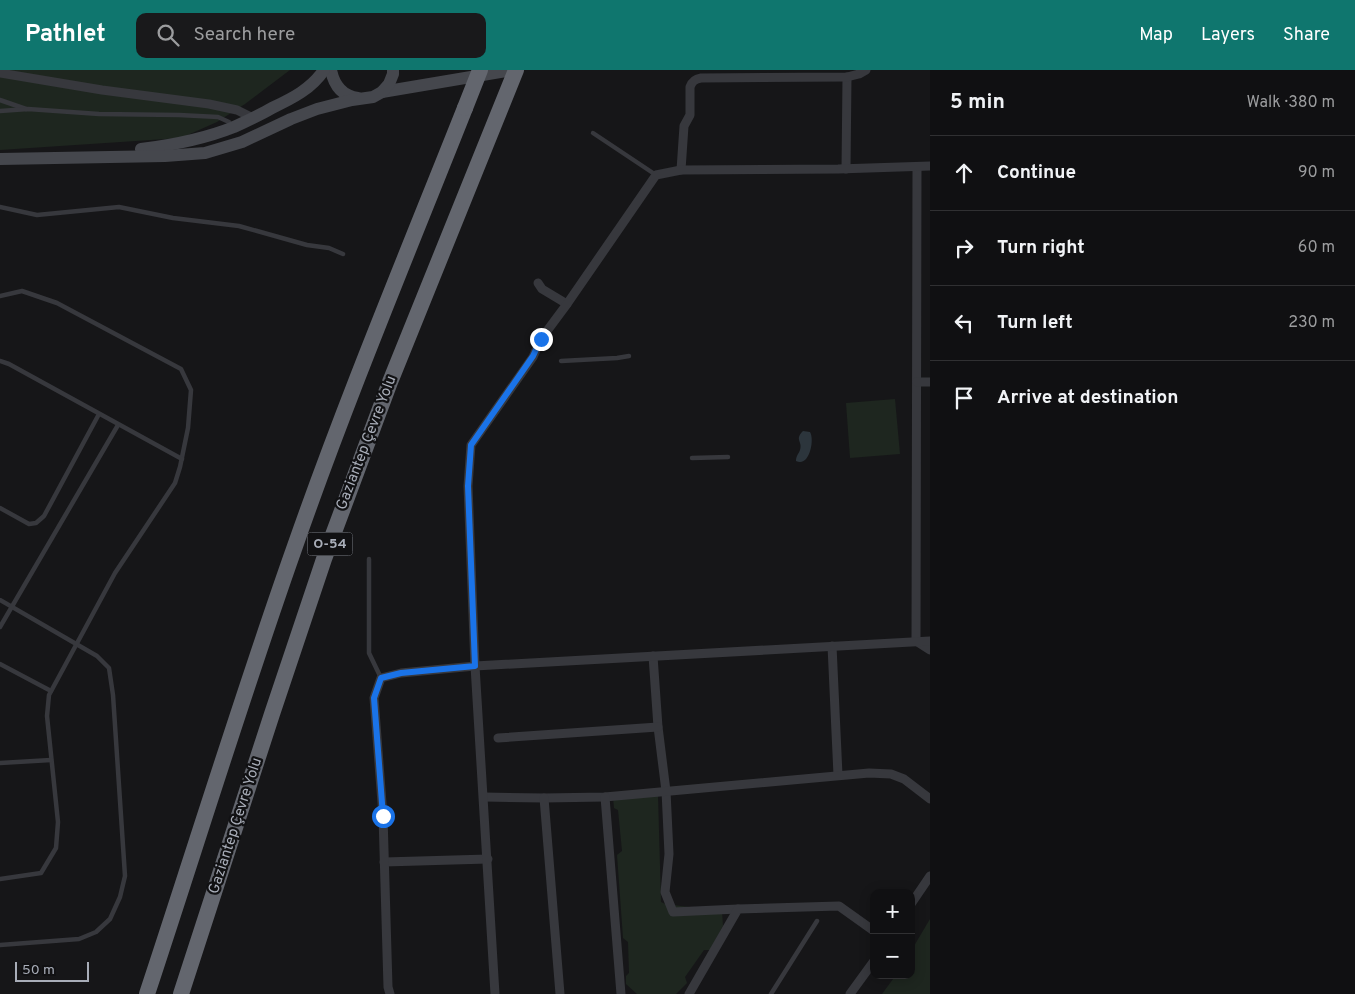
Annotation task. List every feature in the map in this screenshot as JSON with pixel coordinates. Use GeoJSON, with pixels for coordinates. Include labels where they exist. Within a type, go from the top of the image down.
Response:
{"type":"FeatureCollection","features":[{"type":"Feature","properties":{"kind":"highway","name":"Gaziantep Çevre Yolu"},"geometry":{"type":"LineString","coordinates":[[147,994],[294,549],[360,370],[480,70]]}},
{"type":"Feature","properties":{"kind":"highway","name":"Gaziantep Çevre Yolu"},"geometry":{"type":"LineString","coordinates":[[181,994],[324,559],[390,382],[516,70]]}},
{"type":"Feature","properties":{"kind":"main road"},"geometry":{"type":"LineString","coordinates":[[79,157],[166,146],[194,140],[233,127],[295,96],[316,81],[324,70]]}},
{"type":"Feature","properties":{"kind":"main road"},"geometry":{"type":"LineString","coordinates":[[330,70],[333,79],[344,94],[353,98],[363,99]]}},
{"type":"Feature","properties":{"kind":"main road"},"geometry":{"type":"LineString","coordinates":[[382,92],[389,84],[393,70]]}},
{"type":"Feature","properties":{"kind":"main road"},"geometry":{"type":"LineString","coordinates":[[0,159],[165,156],[205,153],[242,142],[291,119],[338,103],[373,97],[382,92],[512,70]]}},
{"type":"Feature","properties":{"kind":"street"},"geometry":{"type":"LineString","coordinates":[[681,170],[684,126],[690,116],[690,87],[696,79],[847,77],[860,74],[866,70]]}},
{"type":"Feature","properties":{"kind":"street"},"geometry":{"type":"LineString","coordinates":[[0,73],[102,90],[209,104],[237,110],[252,118]]}},
{"type":"Feature","properties":{"kind":"street"},"geometry":{"type":"LineString","coordinates":[[846,169],[847,77]]}},
{"type":"Feature","properties":{"kind":"street"},"geometry":{"type":"LineString","coordinates":[[495,994],[475,666],[468,486],[471,445],[533,356],[541,339],[656,175],[681,170],[846,169],[930,166]]}},
{"type":"Feature","properties":{"kind":"street"},"geometry":{"type":"LineString","coordinates":[[916,641],[917,167]]}},
{"type":"Feature","properties":{"kind":"street"},"geometry":{"type":"LineString","coordinates":[[538,283],[542,289],[567,304]]}},
{"type":"Feature","properties":{"kind":"street"},"geometry":{"type":"LineString","coordinates":[[917,382],[930,382]]}},
{"type":"Feature","properties":{"kind":"street"},"geometry":{"type":"LineString","coordinates":[[916,641],[930,650]]}},
{"type":"Feature","properties":{"kind":"street"},"geometry":{"type":"LineString","coordinates":[[390,994],[388,987],[383,816],[374,698],[381,678],[401,673],[475,666],[930,641]]}},
{"type":"Feature","properties":{"kind":"street"},"geometry":{"type":"LineString","coordinates":[[832,646],[838,775]]}},
{"type":"Feature","properties":{"kind":"street"},"geometry":{"type":"LineString","coordinates":[[653,656],[670,854],[665,892],[673,912],[839,906],[870,928]]}},
{"type":"Feature","properties":{"kind":"street"},"geometry":{"type":"LineString","coordinates":[[498,738],[658,727]]}},
{"type":"Feature","properties":{"kind":"street"},"geometry":{"type":"LineString","coordinates":[[484,797],[606,797],[869,773],[891,774],[904,780],[930,799]]}},
{"type":"Feature","properties":{"kind":"street"},"geometry":{"type":"LineString","coordinates":[[606,797],[621,994]]}},
{"type":"Feature","properties":{"kind":"street"},"geometry":{"type":"LineString","coordinates":[[544,798],[560,994]]}},
{"type":"Feature","properties":{"kind":"street"},"geometry":{"type":"LineString","coordinates":[[384,862],[488,859]]}},
{"type":"Feature","properties":{"kind":"street"},"geometry":{"type":"LineString","coordinates":[[915,898],[930,876]]}},
{"type":"Feature","properties":{"kind":"street"},"geometry":{"type":"LineString","coordinates":[[688,994],[738,909]]}},
{"type":"Feature","properties":{"kind":"street"},"geometry":{"type":"LineString","coordinates":[[850,994],[870,966]]}},
{"type":"Feature","properties":{"kind":"lane"},"geometry":{"type":"LineString","coordinates":[[0,100],[28,109]]}},
{"type":"Feature","properties":{"kind":"lane"},"geometry":{"type":"LineString","coordinates":[[0,112],[28,109],[99,114],[179,115],[218,118],[229,122],[233,127]]}},
{"type":"Feature","properties":{"kind":"lane"},"geometry":{"type":"LineString","coordinates":[[593,133],[656,175]]}},
{"type":"Feature","properties":{"kind":"lane"},"geometry":{"type":"LineString","coordinates":[[0,206],[37,215],[119,207],[173,218],[239,226],[307,245],[329,248],[342,254]]}},
{"type":"Feature","properties":{"kind":"lane"},"geometry":{"type":"LineString","coordinates":[[0,296],[22,291],[57,303],[181,369],[191,390],[188,428],[175,483],[115,573],[49,695],[46,716],[58,822],[56,848],[41,874],[0,878]]}},
{"type":"Feature","properties":{"kind":"lane"},"geometry":{"type":"LineString","coordinates":[[561,361],[629,356]]}},
{"type":"Feature","properties":{"kind":"lane"},"geometry":{"type":"LineString","coordinates":[[0,361],[9,364],[182,459]]}},
{"type":"Feature","properties":{"kind":"lane"},"geometry":{"type":"LineString","coordinates":[[0,508],[29,524],[36,523],[44,516],[99,414]]}},
{"type":"Feature","properties":{"kind":"lane"},"geometry":{"type":"LineString","coordinates":[[0,627],[118,425]]}},
{"type":"Feature","properties":{"kind":"lane"},"geometry":{"type":"LineString","coordinates":[[692,458],[728,458]]}},
{"type":"Feature","properties":{"kind":"lane"},"geometry":{"type":"LineString","coordinates":[[369,559],[369,652],[381,678]]}},
{"type":"Feature","properties":{"kind":"lane"},"geometry":{"type":"LineString","coordinates":[[0,600],[97,656],[110,668],[126,876],[120,897],[110,919],[96,932],[79,938],[0,945]]}},
{"type":"Feature","properties":{"kind":"lane"},"geometry":{"type":"LineString","coordinates":[[0,664],[51,691]]}},
{"type":"Feature","properties":{"kind":"lane"},"geometry":{"type":"LineString","coordinates":[[0,762],[51,760]]}},
{"type":"Feature","properties":{"kind":"lane"},"geometry":{"type":"LineString","coordinates":[[771,994],[817,921]]}},
{"type":"Feature","properties":{"kind":"shaded area"},"geometry":{"type":"Polygon","coordinates":[[[0,70],[290,70],[245,104],[217,122],[181,138],[0,150],[0,70]]]}},
{"type":"Feature","properties":{"kind":"shaded area"},"geometry":{"type":"Polygon","coordinates":[[[895,399],[900,454],[850,458],[846,403],[895,399]]]}},
{"type":"Feature","properties":{"kind":"shaded area"},"geometry":{"type":"Polygon","coordinates":[[[803,431],[810,432],[812,441],[810,452],[804,461],[801,462],[796,461],[796,459],[801,447],[799,437],[803,431]]]}},
{"type":"Feature","properties":{"kind":"shaded area"},"geometry":{"type":"Polygon","coordinates":[[[658,795],[661,902],[722,911],[723,926],[710,950],[704,950],[685,977],[687,983],[676,994],[637,994],[626,984],[626,976],[629,973],[628,942],[623,938],[617,855],[622,851],[618,810],[614,808],[613,797],[658,795]]]}},
{"type":"Feature","properties":{"kind":"shaded area"},"geometry":{"type":"Polygon","coordinates":[[[930,919],[930,994],[882,994],[893,979],[915,979],[915,944],[930,919]]]}},
{"type":"Feature","properties":{"kind":"route"},"geometry":{"type":"LineString","coordinates":[[383,816],[374,698],[381,678],[401,673],[475,666],[468,486],[471,445],[533,356],[541,339]]}}]}
